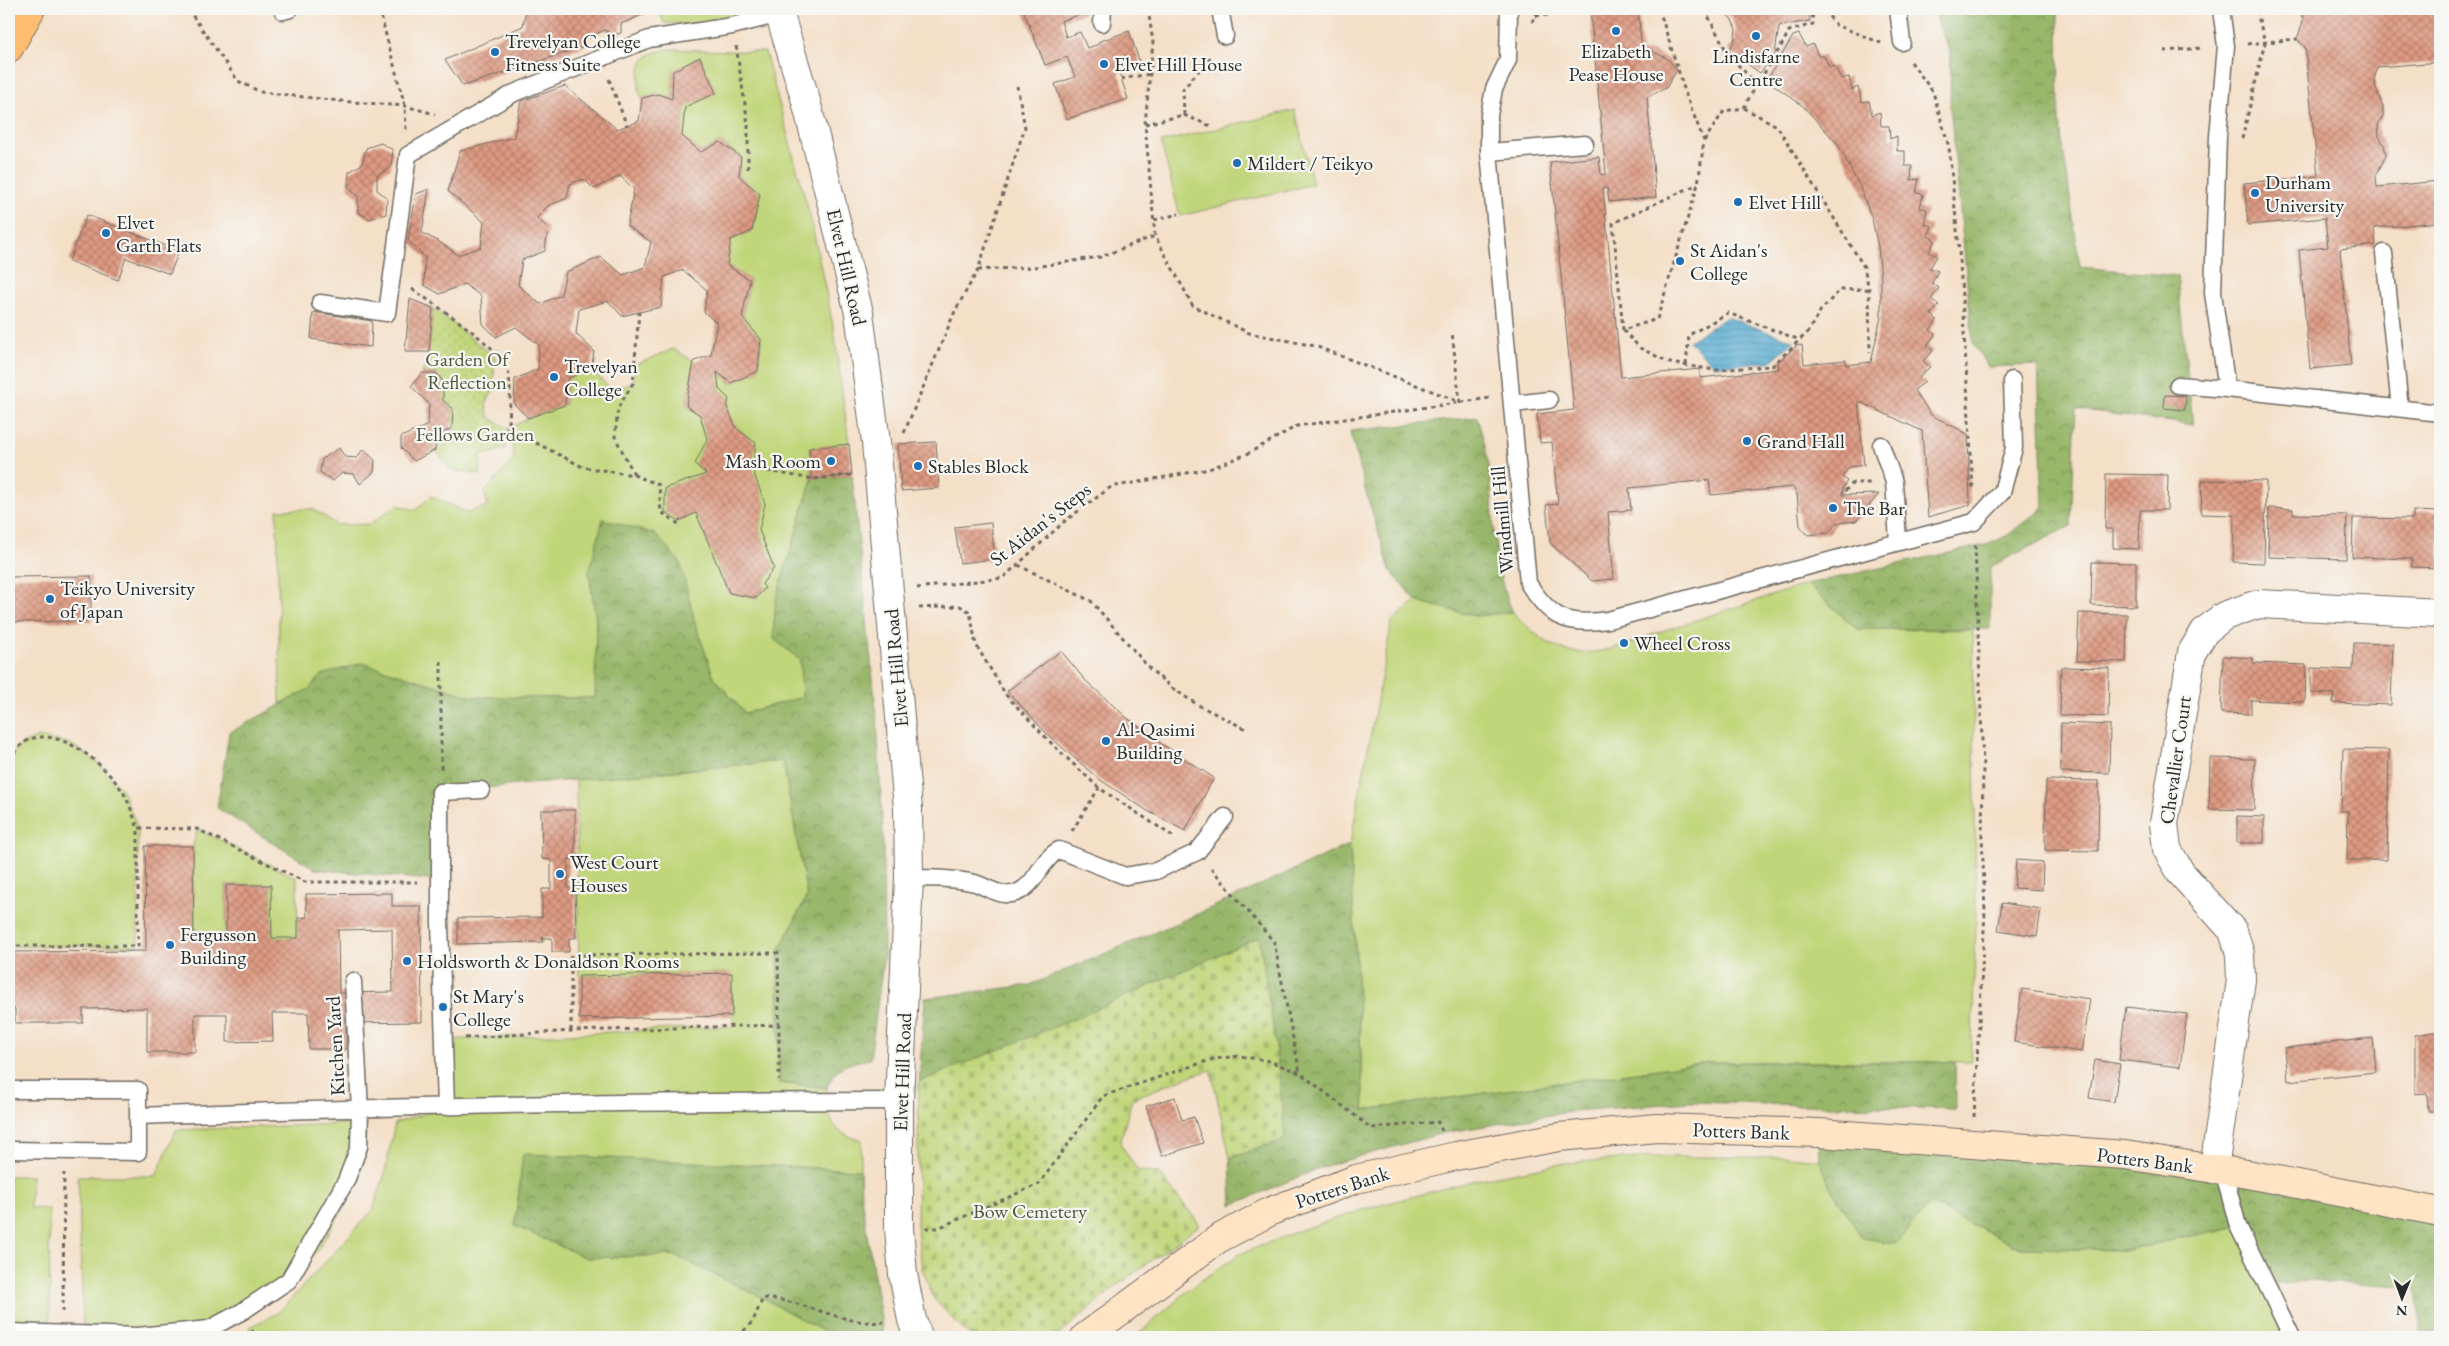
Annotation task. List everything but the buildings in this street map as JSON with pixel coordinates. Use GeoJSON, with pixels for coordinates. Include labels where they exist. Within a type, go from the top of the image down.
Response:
{"type":"FeatureCollection","features":[{"type":"Feature","properties":{"kind":"main road"},"geometry":{"type":"LineString","coordinates":[[9,48],[31,9]]}},
{"type":"Feature","properties":{"kind":"street","name":"Elvet Hill Road"},"geometry":{"type":"LineString","coordinates":[[779,11],[806,101],[859,313],[869,378],[908,809],[909,878],[899,1101],[899,1229],[903,1274],[915,1329]]}},
{"type":"Feature","properties":{"kind":"street","name":"Chevallier Court"},"geometry":{"type":"LineString","coordinates":[[2218,1170],[2241,980],[2240,954],[2233,931],[2181,873],[2167,849],[2164,824],[2192,652],[2205,631],[2224,616],[2258,604],[2440,613]]}},
{"type":"Feature","properties":{"kind":"street","name":"Potters Bank"},"geometry":{"type":"LineString","coordinates":[[1085,1337],[1218,1239],[1271,1211],[1356,1179],[1456,1156],[1559,1137],[1657,1128],[1820,1133],[2042,1148],[2125,1156],[2218,1170],[2440,1212]]}},
{"type":"Feature","properties":{"kind":"lane"},"geometry":{"type":"LineString","coordinates":[[283,9],[284,11],[290,9]]}},
{"type":"Feature","properties":{"kind":"lane"},"geometry":{"type":"LineString","coordinates":[[1220,9],[1225,36]]}},
{"type":"Feature","properties":{"kind":"lane","name":"Windmill Hill"},"geometry":{"type":"LineString","coordinates":[[1509,9],[1508,60],[1492,98],[1489,115],[1489,152],[1513,399],[1528,583],[1540,602],[1551,613],[1582,624],[1608,620],[1974,522],[2002,492],[2014,448],[2012,380]]}},
{"type":"Feature","properties":{"kind":"lane"},"geometry":{"type":"LineString","coordinates":[[1898,9],[1902,42]]}},
{"type":"Feature","properties":{"kind":"lane"},"geometry":{"type":"LineString","coordinates":[[2221,9],[2226,46],[2218,136],[2213,293],[2227,389]]}},
{"type":"Feature","properties":{"kind":"lane"},"geometry":{"type":"LineString","coordinates":[[320,303],[387,313],[390,276],[408,155],[514,93],[649,39],[732,26],[779,11]]}},
{"type":"Feature","properties":{"kind":"lane"},"geometry":{"type":"LineString","coordinates":[[1489,152],[1584,144]]}},
{"type":"Feature","properties":{"kind":"lane"},"geometry":{"type":"LineString","coordinates":[[2384,253],[2400,408]]}},
{"type":"Feature","properties":{"kind":"lane"},"geometry":{"type":"LineString","coordinates":[[2178,385],[2440,413]]}},
{"type":"Feature","properties":{"kind":"lane"},"geometry":{"type":"LineString","coordinates":[[1513,399],[1549,400]]}},
{"type":"Feature","properties":{"kind":"lane"},"geometry":{"type":"LineString","coordinates":[[1881,445],[1894,482],[1898,541]]}},
{"type":"Feature","properties":{"kind":"lane"},"geometry":{"type":"LineString","coordinates":[[446,1107],[440,923],[440,792],[481,790]]}},
{"type":"Feature","properties":{"kind":"lane"},"geometry":{"type":"LineString","coordinates":[[909,878],[955,879],[977,884],[998,892],[1014,894],[1029,885],[1046,860],[1059,850],[1125,876],[1156,871],[1197,852],[1225,817]]}},
{"type":"Feature","properties":{"kind":"lane","name":"Kitchen Yard"},"geometry":{"type":"LineString","coordinates":[[9,1332],[138,1336],[209,1329],[243,1312],[289,1280],[346,1181],[359,1147],[360,1109],[353,981]]}},
{"type":"Feature","properties":{"kind":"lane"},"geometry":{"type":"LineString","coordinates":[[9,1090],[138,1090],[138,1152],[9,1150]]}},
{"type":"Feature","properties":{"kind":"lane"},"geometry":{"type":"LineString","coordinates":[[138,1116],[446,1107],[779,1101],[899,1101]]}},
{"type":"Feature","properties":{"kind":"lane"},"geometry":{"type":"LineString","coordinates":[[2218,1170],[2238,1226],[2292,1337]]}},
{"type":"Feature","properties":{"kind":"path"},"geometry":{"type":"LineString","coordinates":[[188,9],[238,81],[261,92],[338,101],[405,106],[438,114]]}},
{"type":"Feature","properties":{"kind":"path"},"geometry":{"type":"LineString","coordinates":[[379,9],[405,106],[408,155]]}},
{"type":"Feature","properties":{"kind":"path"},"geometry":{"type":"LineString","coordinates":[[1148,9],[1153,42],[1144,124],[1155,236],[1193,306],[1249,333],[1315,346],[1460,402],[1452,332]]}},
{"type":"Feature","properties":{"kind":"path"},"geometry":{"type":"LineString","coordinates":[[1659,9],[1686,95],[1704,141]]}},
{"type":"Feature","properties":{"kind":"path"},"geometry":{"type":"LineString","coordinates":[[1707,9],[1708,16],[1728,54],[1756,84]]}},
{"type":"Feature","properties":{"kind":"path"},"geometry":{"type":"LineString","coordinates":[[1744,108],[1756,84],[1777,55],[1789,30],[1813,24],[1811,11],[1848,9]]}},
{"type":"Feature","properties":{"kind":"path"},"geometry":{"type":"LineString","coordinates":[[2241,144],[2265,42],[2256,9]]}},
{"type":"Feature","properties":{"kind":"path"},"geometry":{"type":"LineString","coordinates":[[1536,16],[1590,11]]}},
{"type":"Feature","properties":{"kind":"path"},"geometry":{"type":"LineString","coordinates":[[732,26],[748,124],[748,169]]}},
{"type":"Feature","properties":{"kind":"path"},"geometry":{"type":"LineString","coordinates":[[1184,115],[1183,89],[1208,60],[1225,36]]}},
{"type":"Feature","properties":{"kind":"path"},"geometry":{"type":"LineString","coordinates":[[2252,43],[2297,39]]}},
{"type":"Feature","properties":{"kind":"path"},"geometry":{"type":"LineString","coordinates":[[2164,51],[2226,46]]}},
{"type":"Feature","properties":{"kind":"path"},"geometry":{"type":"LineString","coordinates":[[601,58],[626,126]]}},
{"type":"Feature","properties":{"kind":"path"},"geometry":{"type":"LineString","coordinates":[[1121,79],[1150,74]]}},
{"type":"Feature","properties":{"kind":"path"},"geometry":{"type":"LineString","coordinates":[[902,440],[955,311],[978,270],[1025,127],[1018,86]]}},
{"type":"Feature","properties":{"kind":"path"},"geometry":{"type":"LineString","coordinates":[[1623,330],[1658,319],[1698,184],[1704,141],[1724,111],[1744,108],[1777,126],[1864,267],[1869,289],[1870,352]]}},
{"type":"Feature","properties":{"kind":"path"},"geometry":{"type":"LineString","coordinates":[[1144,124],[1184,115],[1212,126]]}},
{"type":"Feature","properties":{"kind":"path"},"geometry":{"type":"LineString","coordinates":[[1698,184],[1613,223],[1623,330],[1640,348],[1670,363],[1715,370],[1772,366],[1807,333],[1821,310],[1840,290],[1869,289]]}},
{"type":"Feature","properties":{"kind":"path"},"geometry":{"type":"LineString","coordinates":[[1154,220],[1179,214]]}},
{"type":"Feature","properties":{"kind":"path"},"geometry":{"type":"LineString","coordinates":[[978,270],[1034,267],[1100,257],[1155,236]]}},
{"type":"Feature","properties":{"kind":"path"},"geometry":{"type":"LineString","coordinates":[[390,276],[454,317],[499,356],[508,370],[509,429],[583,467],[634,475],[659,485],[661,512],[680,524]]}},
{"type":"Feature","properties":{"kind":"path"},"geometry":{"type":"LineString","coordinates":[[634,475],[614,437],[618,408],[634,383],[639,312]]}},
{"type":"Feature","properties":{"kind":"path"},"geometry":{"type":"LineString","coordinates":[[1686,364],[1689,335],[1728,313],[1800,340]]}},
{"type":"Feature","properties":{"kind":"path","name":"St Aidan's Steps"},"geometry":{"type":"LineString","coordinates":[[890,600],[1003,578],[1065,521],[1112,487],[1209,469],[1247,454],[1297,426],[1460,402],[1513,399]]}},
{"type":"Feature","properties":{"kind":"path"},"geometry":{"type":"LineString","coordinates":[[752,468],[812,479],[879,475]]}},
{"type":"Feature","properties":{"kind":"path"},"geometry":{"type":"LineString","coordinates":[[1018,565],[1091,601],[1150,669],[1172,688],[1246,729]]}},
{"type":"Feature","properties":{"kind":"path"},"geometry":{"type":"LineString","coordinates":[[890,600],[960,606],[970,612],[976,645],[998,683],[1053,745],[1099,788],[1197,852],[1274,942],[1300,1073]]}},
{"type":"Feature","properties":{"kind":"path"},"geometry":{"type":"LineString","coordinates":[[440,792],[441,658]]}},
{"type":"Feature","properties":{"kind":"path"},"geometry":{"type":"LineString","coordinates":[[9,760],[19,746],[38,737],[71,744],[98,763],[122,790],[138,828],[138,946],[9,946]]}},
{"type":"Feature","properties":{"kind":"path"},"geometry":{"type":"LineString","coordinates":[[1059,850],[1099,788]]}},
{"type":"Feature","properties":{"kind":"path"},"geometry":{"type":"LineString","coordinates":[[138,828],[197,829],[305,882],[440,881]]}},
{"type":"Feature","properties":{"kind":"path"},"geometry":{"type":"LineString","coordinates":[[571,1031],[572,955],[778,953],[779,1101]]}},
{"type":"Feature","properties":{"kind":"path"},"geometry":{"type":"LineString","coordinates":[[445,1040],[571,1031],[779,1025]]}},
{"type":"Feature","properties":{"kind":"path"},"geometry":{"type":"LineString","coordinates":[[899,1229],[938,1228],[1039,1184],[1103,1096],[1214,1058],[1240,1056],[1269,1061],[1300,1073],[1371,1128],[1438,1122],[1456,1156]]}},
{"type":"Feature","properties":{"kind":"path"},"geometry":{"type":"LineString","coordinates":[[63,1334],[64,1150]]}},
{"type":"Feature","properties":{"kind":"path"},"geometry":{"type":"LineString","coordinates":[[738,1337],[753,1321],[763,1298],[783,1299],[866,1324],[915,1329]]}},
{"type":"Feature","properties":{"kind":"green space"},"geometry":{"type":"Polygon","coordinates":[[[658,9],[708,9],[724,12],[729,9],[745,9],[744,12],[727,22],[700,25],[664,23],[658,9]]]}},
{"type":"Feature","properties":{"kind":"green space"},"geometry":{"type":"Polygon","coordinates":[[[1932,9],[2058,9],[2059,119],[2080,267],[2177,276],[2193,425],[2076,409],[2071,526],[1990,567],[1990,629],[1857,629],[1807,584],[1989,544],[2008,535],[2043,507],[2038,365],[1988,367],[1973,344],[1950,105],[1951,55],[1932,9]]]}},
{"type":"Feature","properties":{"kind":"green space"},"geometry":{"type":"Polygon","coordinates":[[[667,49],[765,52],[810,216],[834,330],[849,444],[809,448],[812,479],[776,600],[773,638],[800,660],[803,697],[745,713],[714,678],[696,626],[589,572],[596,620],[596,698],[473,697],[362,663],[322,675],[309,689],[280,704],[277,510],[313,509],[337,525],[370,524],[397,505],[416,510],[431,496],[467,513],[488,506],[484,493],[514,459],[509,429],[528,418],[565,405],[568,378],[591,370],[612,390],[633,383],[635,365],[673,349],[694,361],[686,406],[700,415],[707,439],[695,464],[706,474],[665,488],[665,512],[679,521],[696,513],[729,593],[756,598],[765,588],[762,584],[774,568],[759,530],[765,504],[752,468],[755,444],[740,430],[732,419],[729,413],[729,399],[719,389],[717,372],[731,383],[758,371],[761,339],[742,317],[750,280],[727,265],[731,240],[752,231],[760,194],[739,176],[741,157],[720,142],[701,152],[682,136],[685,107],[716,93],[700,57],[673,71],[672,99],[658,94],[642,98],[639,91],[639,79],[643,61],[654,53],[667,49]]]}},
{"type":"Feature","properties":{"kind":"green space","name":"Mildert / Teikyo"},"geometry":{"type":"Polygon","coordinates":[[[1295,110],[1313,184],[1180,216],[1161,142],[1295,110]]]}},
{"type":"Feature","properties":{"kind":"green space"},"geometry":{"type":"Polygon","coordinates":[[[433,308],[495,357],[493,391],[486,404],[489,417],[509,429],[505,449],[481,456],[480,474],[452,470],[435,450],[454,440],[453,410],[443,400],[443,381],[436,373],[422,373],[429,352],[433,308]]]}},
{"type":"Feature","properties":{"kind":"green space"},"geometry":{"type":"Polygon","coordinates":[[[1477,417],[1489,471],[1496,553],[1505,593],[1513,612],[1475,616],[1416,601],[1390,570],[1365,489],[1350,431],[1477,417]]]}},
{"type":"Feature","properties":{"kind":"green space"},"geometry":{"type":"Polygon","coordinates":[[[852,475],[877,719],[883,838],[884,955],[870,1059],[844,1066],[834,1074],[827,1088],[779,1083],[778,953],[807,896],[783,761],[441,792],[440,881],[315,869],[217,808],[229,733],[309,689],[322,675],[362,663],[473,697],[595,698],[596,620],[589,572],[603,519],[655,534],[680,562],[696,626],[714,678],[745,713],[802,697],[800,660],[773,638],[776,600],[812,479],[852,475]]]}},
{"type":"Feature","properties":{"kind":"green space"},"geometry":{"type":"Polygon","coordinates":[[[1807,584],[1857,629],[1973,630],[1976,924],[1971,1062],[1708,1062],[1364,1110],[1350,844],[1392,621],[1416,601],[1475,616],[1513,612],[1533,632],[1557,647],[1575,652],[1599,651],[1620,646],[1807,584]]]}},
{"type":"Feature","properties":{"kind":"green space"},"geometry":{"type":"Polygon","coordinates":[[[38,737],[71,744],[98,763],[122,790],[138,828],[138,946],[9,946],[9,760],[19,746],[38,737]]]}},
{"type":"Feature","properties":{"kind":"green space"},"geometry":{"type":"Polygon","coordinates":[[[783,761],[807,896],[778,953],[779,1083],[827,1088],[828,1107],[832,1122],[843,1133],[862,1140],[860,1170],[523,1154],[515,1226],[587,1258],[674,1255],[763,1298],[834,1337],[254,1337],[250,1327],[279,1312],[373,1210],[384,1177],[395,1123],[446,1107],[445,1040],[734,1026],[731,973],[579,976],[576,780],[783,761]]]}},
{"type":"Feature","properties":{"kind":"green space"},"geometry":{"type":"Polygon","coordinates":[[[197,829],[297,878],[298,938],[272,938],[271,885],[226,885],[226,939],[194,939],[193,846],[197,829]]]}},
{"type":"Feature","properties":{"kind":"green space"},"geometry":{"type":"Polygon","coordinates":[[[1350,844],[1364,1110],[1708,1062],[1955,1062],[1956,1109],[1690,1102],[1574,1111],[1443,1133],[1322,1167],[1232,1205],[1230,1158],[1285,1139],[1276,1046],[1259,937],[1072,1020],[919,1082],[925,998],[1030,985],[1191,917],[1350,844]]]}},
{"type":"Feature","properties":{"kind":"green space","name":"Bow Cemetery"},"geometry":{"type":"Polygon","coordinates":[[[1259,937],[1276,1046],[1285,1139],[1230,1158],[1211,1070],[1184,1078],[1132,1099],[1120,1143],[1138,1171],[1159,1173],[1200,1225],[1115,1287],[1056,1337],[975,1337],[963,1330],[934,1299],[922,1269],[917,1228],[919,1082],[1072,1020],[1259,937]]]}},
{"type":"Feature","properties":{"kind":"green space"},"geometry":{"type":"Polygon","coordinates":[[[366,1123],[363,1163],[347,1203],[316,1252],[289,1280],[209,1329],[138,1336],[83,1326],[78,1176],[156,1176],[176,1130],[366,1123]]]}},
{"type":"Feature","properties":{"kind":"green space"},"geometry":{"type":"Polygon","coordinates":[[[1819,1133],[1973,1143],[2440,1212],[2440,1337],[2421,1337],[2416,1288],[2308,1281],[2267,1284],[2238,1226],[2126,1250],[2020,1248],[1930,1204],[1896,1243],[1862,1238],[1830,1186],[1820,1160],[1819,1133]]]}},
{"type":"Feature","properties":{"kind":"green space"},"geometry":{"type":"Polygon","coordinates":[[[523,1154],[860,1170],[861,1197],[884,1337],[834,1337],[763,1298],[674,1255],[587,1258],[515,1226],[523,1154]]]}},
{"type":"Feature","properties":{"kind":"green space"},"geometry":{"type":"Polygon","coordinates":[[[1653,1157],[1788,1157],[1820,1160],[1830,1186],[1862,1237],[1895,1243],[1930,1204],[2020,1248],[2126,1250],[2238,1226],[2292,1337],[1135,1337],[1192,1287],[1238,1255],[1303,1229],[1369,1208],[1476,1180],[1565,1163],[1653,1157]]]}},
{"type":"Feature","properties":{"kind":"green space"},"geometry":{"type":"Polygon","coordinates":[[[9,1176],[31,1176],[30,1208],[49,1209],[50,1325],[9,1327],[9,1176]]]}},
{"type":"Feature","properties":{"kind":"water"},"geometry":{"type":"Polygon","coordinates":[[[1727,317],[1794,341],[1770,362],[1714,366],[1689,341],[1727,317]]]}},
{"type":"Feature","properties":{"kind":"place","name":"Elizabeth Pease House"},"geometry":{"type":"Point","coordinates":[1616,31]}},
{"type":"Feature","properties":{"kind":"place","name":"Lindisfarne Centre"},"geometry":{"type":"Point","coordinates":[1756,36]}},
{"type":"Feature","properties":{"kind":"place","name":"Trevelyan College Fitness Suite"},"geometry":{"type":"Point","coordinates":[495,52]}},
{"type":"Feature","properties":{"kind":"place","name":"Elvet Hill House"},"geometry":{"type":"Point","coordinates":[1104,64]}},
{"type":"Feature","properties":{"kind":"place","name":"Mildert / Teikyo"},"geometry":{"type":"Point","coordinates":[1237,163]}},
{"type":"Feature","properties":{"kind":"place","name":"Durham University"},"geometry":{"type":"Point","coordinates":[2255,193]}},
{"type":"Feature","properties":{"kind":"place","name":"Elvet Hill"},"geometry":{"type":"Point","coordinates":[1738,202]}},
{"type":"Feature","properties":{"kind":"place","name":"Elvet Garth Flats"},"geometry":{"type":"Point","coordinates":[106,233]}},
{"type":"Feature","properties":{"kind":"place","name":"St Aidan's College"},"geometry":{"type":"Point","coordinates":[1680,261]}},
{"type":"Feature","properties":{"kind":"place","name":"Trevelyan College"},"geometry":{"type":"Point","coordinates":[554,377]}},
{"type":"Feature","properties":{"kind":"place","name":"Grand Hall"},"geometry":{"type":"Point","coordinates":[1747,441]}},
{"type":"Feature","properties":{"kind":"place","name":"Mash Room"},"geometry":{"type":"Point","coordinates":[831,461]}},
{"type":"Feature","properties":{"kind":"place","name":"Stables Block"},"geometry":{"type":"Point","coordinates":[918,466]}},
{"type":"Feature","properties":{"kind":"place","name":"The Bar"},"geometry":{"type":"Point","coordinates":[1833,508]}},
{"type":"Feature","properties":{"kind":"place","name":"Teikyo University of Japan"},"geometry":{"type":"Point","coordinates":[50,599]}},
{"type":"Feature","properties":{"kind":"place","name":"Wheel Cross"},"geometry":{"type":"Point","coordinates":[1624,643]}},
{"type":"Feature","properties":{"kind":"place","name":"Al-Qasimi Building"},"geometry":{"type":"Point","coordinates":[1106,741]}},
{"type":"Feature","properties":{"kind":"place","name":"West Court Houses"},"geometry":{"type":"Point","coordinates":[560,874]}},
{"type":"Feature","properties":{"kind":"place","name":"Fergusson Building"},"geometry":{"type":"Point","coordinates":[170,945]}},
{"type":"Feature","properties":{"kind":"place","name":"Holdsworth & Donaldson Rooms"},"geometry":{"type":"Point","coordinates":[407,961]}},
{"type":"Feature","properties":{"kind":"place","name":"St Mary's College"},"geometry":{"type":"Point","coordinates":[443,1007]}},
{"type":"Feature","properties":{"kind":"park label","name":"Garden Of Reflection"},"geometry":{"type":"Point","coordinates":[467,370]}},
{"type":"Feature","properties":{"kind":"park label","name":"Fellows Garden"},"geometry":{"type":"Point","coordinates":[475,434]}}]}
